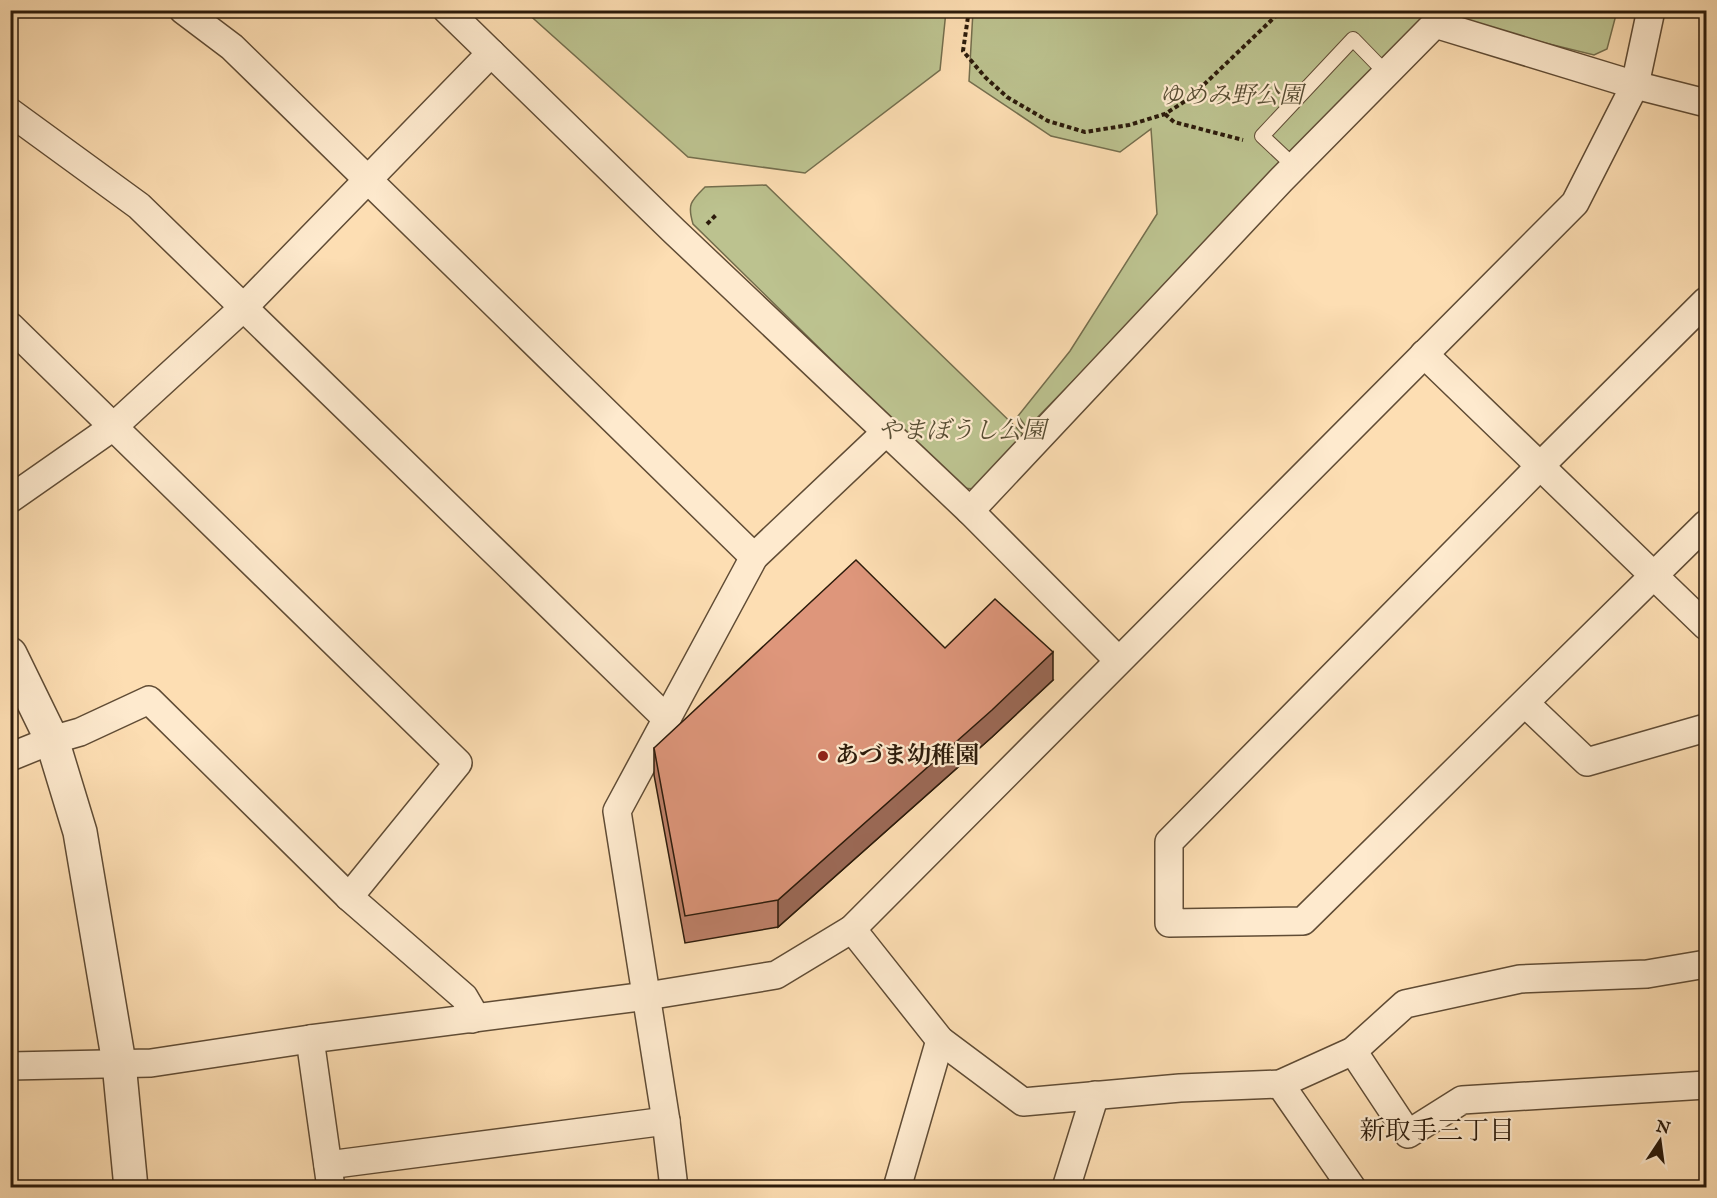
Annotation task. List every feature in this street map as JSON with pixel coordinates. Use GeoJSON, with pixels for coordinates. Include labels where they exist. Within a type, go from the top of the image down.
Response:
{"type":"FeatureCollection","features":[{"type":"Feature","properties":{"kind":"street"},"geometry":{"type":"LineString","coordinates":[[183,10],[232,47],[754,557]]}},
{"type":"Feature","properties":{"kind":"street"},"geometry":{"type":"LineString","coordinates":[[447,10],[674,231],[970,511],[1118,660]]}},
{"type":"Feature","properties":{"kind":"street"},"geometry":{"type":"LineString","coordinates":[[10,1066],[151,1064],[310,1039],[647,996],[776,975],[852,929],[1575,202],[1635,85],[1651,10]]}},
{"type":"Feature","properties":{"kind":"street"},"geometry":{"type":"LineString","coordinates":[[970,511],[1295,167],[1435,24],[1635,85],[1707,103]]}},
{"type":"Feature","properties":{"kind":"street"},"geometry":{"type":"LineString","coordinates":[[10,499],[113,426],[243,308],[491,53]]}},
{"type":"Feature","properties":{"kind":"street"},"geometry":{"type":"LineString","coordinates":[[10,112],[139,206],[667,719]]}},
{"type":"Feature","properties":{"kind":"street"},"geometry":{"type":"LineString","coordinates":[[1707,301],[1540,466],[1168,842],[1169,923],[1303,921],[1707,524]]}},
{"type":"Feature","properties":{"kind":"street"},"geometry":{"type":"LineString","coordinates":[[10,326],[458,764],[349,897]]}},
{"type":"Feature","properties":{"kind":"street"},"geometry":{"type":"LineString","coordinates":[[1424,354],[1707,626]]}},
{"type":"Feature","properties":{"kind":"street"},"geometry":{"type":"LineString","coordinates":[[674,1188],[666,1121],[617,811],[754,557],[886,432]]}},
{"type":"Feature","properties":{"kind":"street"},"geometry":{"type":"LineString","coordinates":[[10,654],[52,740],[80,832],[119,1063],[131,1188]]}},
{"type":"Feature","properties":{"kind":"street"},"geometry":{"type":"LineString","coordinates":[[10,757],[52,740],[80,732],[149,700],[349,897],[464,996],[471,1009],[472,1019]]}},
{"type":"Feature","properties":{"kind":"street"},"geometry":{"type":"LineString","coordinates":[[1525,703],[1587,762],[1702,729],[1707,730]]}},
{"type":"Feature","properties":{"kind":"street"},"geometry":{"type":"LineString","coordinates":[[852,929],[940,1040],[1023,1102],[1180,1088],[1281,1084],[1353,1051],[1405,1004],[1520,979],[1647,974],[1707,964]]}},
{"type":"Feature","properties":{"kind":"street"},"geometry":{"type":"LineString","coordinates":[[310,1039],[330,1176],[666,1121]]}},
{"type":"Feature","properties":{"kind":"street"},"geometry":{"type":"LineString","coordinates":[[897,1188],[940,1040]]}},
{"type":"Feature","properties":{"kind":"street"},"geometry":{"type":"LineString","coordinates":[[1353,1051],[1408,1134],[1462,1100],[1707,1085]]}},
{"type":"Feature","properties":{"kind":"street"},"geometry":{"type":"LineString","coordinates":[[1281,1084],[1352,1188]]}},
{"type":"Feature","properties":{"kind":"street"},"geometry":{"type":"LineString","coordinates":[[1066,1188],[1095,1095]]}},
{"type":"Feature","properties":{"kind":"lane"},"geometry":{"type":"LineString","coordinates":[[1295,167],[1262,135],[1353,39],[1386,73]]}},
{"type":"Feature","properties":{"kind":"path"},"geometry":{"type":"LineString","coordinates":[[969,10],[963,51],[985,77],[1007,97],[1048,121],[1085,132],[1129,125],[1165,114],[1190,99],[1282,10]]}},
{"type":"Feature","properties":{"kind":"path"},"geometry":{"type":"LineString","coordinates":[[1165,114],[1174,122],[1241,139]]}},
{"type":"Feature","properties":{"kind":"green space"},"geometry":{"type":"Polygon","coordinates":[[[525,11],[946,11],[940,70],[805,173],[688,157],[525,11]]]}},
{"type":"Feature","properties":{"kind":"green space","name":"ゆめみ野公園"},"geometry":{"type":"Polygon","coordinates":[[[973,11],[1617,11],[1607,49],[1594,55],[1431,15],[1027,428],[1018,416],[1070,351],[1157,214],[1151,129],[1120,152],[1051,136],[969,81],[973,11]]]}},
{"type":"Feature","properties":{"kind":"green space","name":"やまぼうし公園"},"geometry":{"type":"Polygon","coordinates":[[[766,185],[1027,438],[975,489],[962,488],[693,224],[690,207],[705,187],[766,185]]]}},
{"type":"Feature","properties":{"kind":"building","name":"あづま幼稚園"},"geometry":{"type":"Polygon","coordinates":[[[856,560],[945,648],[995,599],[1053,652],[992,710],[778,900],[685,916],[654,748],[856,560]]]}},
{"type":"Feature","properties":{"kind":"place","name":"あづま幼稚園"},"geometry":{"type":"Point","coordinates":[823,756]}},
{"type":"Feature","properties":{"kind":"district","name":"新取手三丁目"},"geometry":{"type":"Point","coordinates":[1437,1131]}}]}
